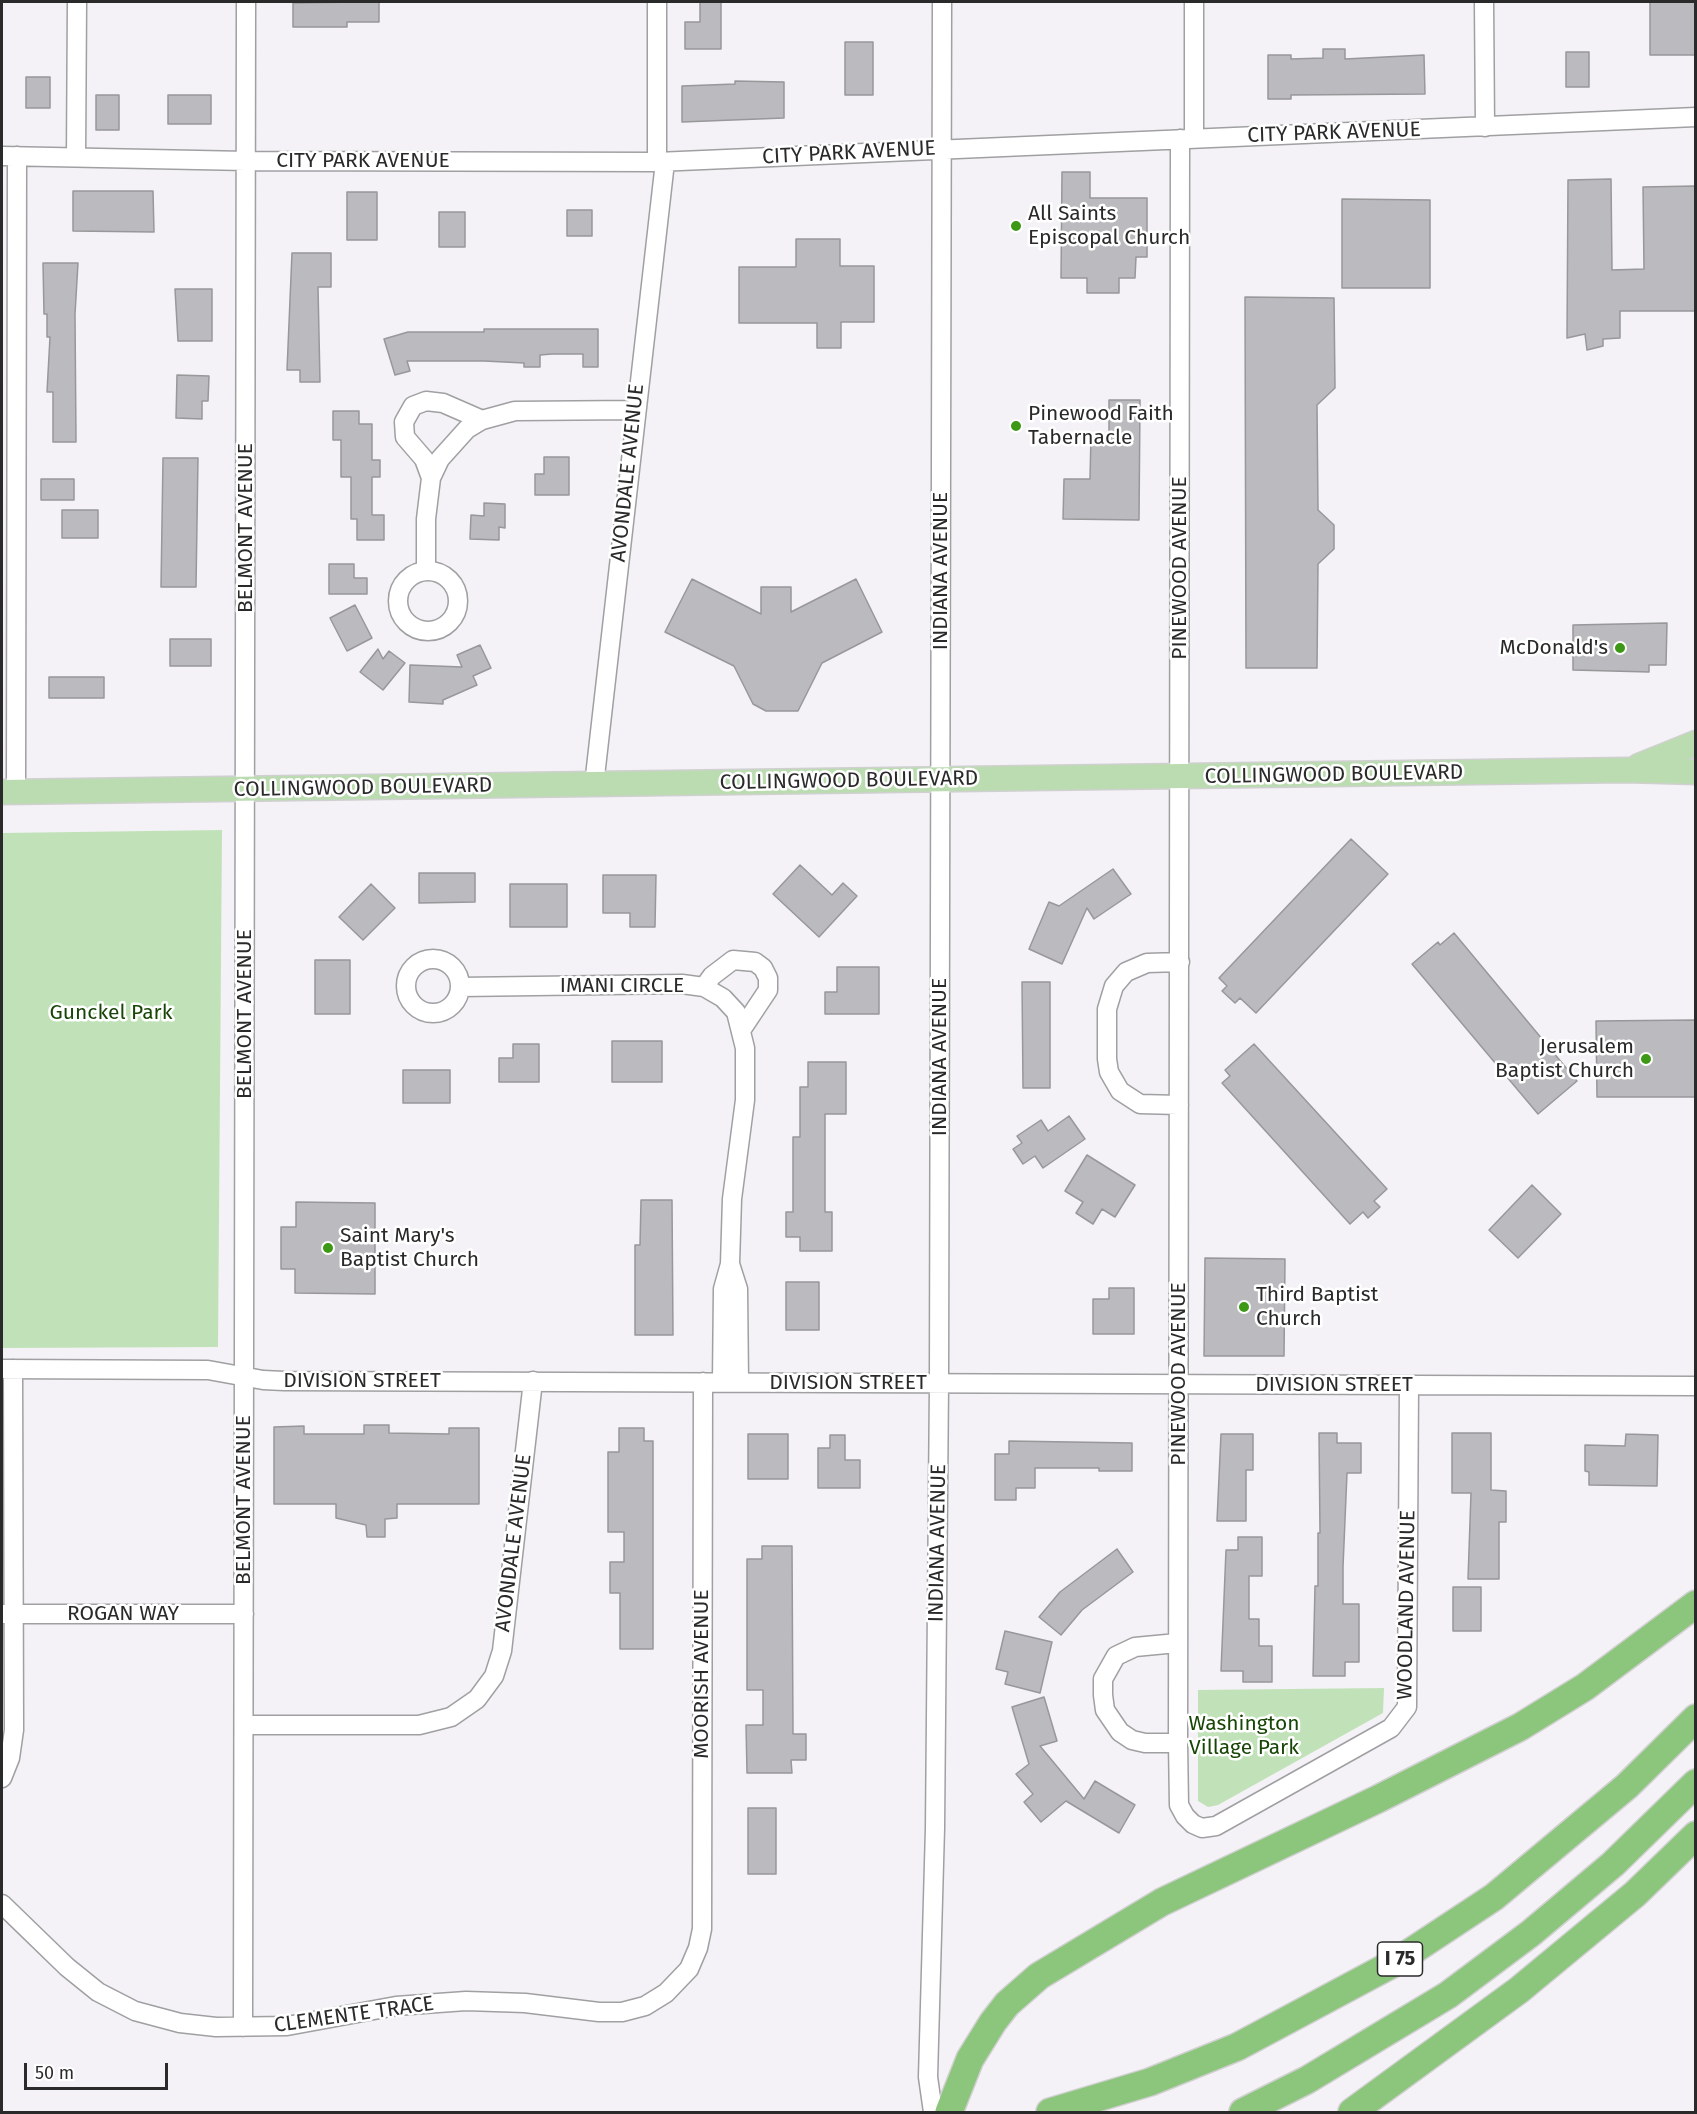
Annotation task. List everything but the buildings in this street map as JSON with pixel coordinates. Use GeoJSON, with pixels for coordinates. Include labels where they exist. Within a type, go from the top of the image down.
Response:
{"type":"FeatureCollection","features":[{"type":"Feature","properties":{"kind":"highway"},"geometry":{"type":"LineString","coordinates":[[944,2112],[970,2060],[993,2022],[1007,2004],[1039,1976],[1162,1902],[1389,1794],[1520,1727],[1585,1687],[1695,1604]]}},
{"type":"Feature","properties":{"kind":"highway","name":"I 75"},"geometry":{"type":"LineString","coordinates":[[1050,2112],[1150,2082],[1237,2047],[1394,1963],[1494,1897],[1628,1786],[1695,1718]]}},
{"type":"Feature","properties":{"kind":"highway","name":"I 75"},"geometry":{"type":"LineString","coordinates":[[1243,2112],[1307,2080],[1448,1995],[1531,1933],[1613,1864],[1695,1783]]}},
{"type":"Feature","properties":{"kind":"highway"},"geometry":{"type":"LineString","coordinates":[[1352,2112],[1519,1990],[1635,1894],[1695,1835]]}},
{"type":"Feature","properties":{"kind":"main road"},"geometry":{"type":"LineString","coordinates":[[1626,770],[1695,743]]}},
{"type":"Feature","properties":{"kind":"main road","name":"COLLINGWOOD BOULEVARD"},"geometry":{"type":"LineString","coordinates":[[9,792],[940,779],[1180,778],[1626,770],[1695,772]]}},
{"type":"Feature","properties":{"kind":"street"},"geometry":{"type":"LineString","coordinates":[[76,157],[77,2]]}},
{"type":"Feature","properties":{"kind":"street","name":"BELMONT AVENUE"},"geometry":{"type":"LineString","coordinates":[[243,2027],[246,2]]}},
{"type":"Feature","properties":{"kind":"street","name":"AVONDALE AVENUE"},"geometry":{"type":"LineString","coordinates":[[594,785],[661,162],[657,2]]}},
{"type":"Feature","properties":{"kind":"street","name":"INDIANA AVENUE"},"geometry":{"type":"LineString","coordinates":[[942,2],[939,1384],[935,1828],[928,2077],[944,2112]]}},
{"type":"Feature","properties":{"kind":"street","name":"PINEWOOD AVENUE"},"geometry":{"type":"LineString","coordinates":[[1194,2],[1187,139],[1180,778],[1178,1743],[1179,1805],[1193,1824],[1202,1828],[1216,1826]]}},
{"type":"Feature","properties":{"kind":"street"},"geometry":{"type":"LineString","coordinates":[[1484,2],[1485,127]]}},
{"type":"Feature","properties":{"kind":"street","name":"CITY PARK AVENUE"},"geometry":{"type":"LineString","coordinates":[[9,156],[246,161],[661,162],[1695,117]]}},
{"type":"Feature","properties":{"kind":"street"},"geometry":{"type":"LineString","coordinates":[[9,156],[9,792]]}},
{"type":"Feature","properties":{"kind":"street"},"geometry":{"type":"LineString","coordinates":[[431,478],[424,459],[405,437],[404,422],[412,406],[426,401],[443,402],[482,420]]}},
{"type":"Feature","properties":{"kind":"street"},"geometry":{"type":"LineString","coordinates":[[426,571],[426,519],[431,478],[440,459],[453,442],[482,420],[533,410],[635,410]]}},
{"type":"Feature","properties":{"kind":"street"},"geometry":{"type":"LineString","coordinates":[[704,987],[712,976],[733,960],[755,962],[763,968],[768,978],[768,990],[742,1029]]}},
{"type":"Feature","properties":{"kind":"street"},"geometry":{"type":"LineString","coordinates":[[1179,1105],[1140,1104],[1120,1091],[1109,1072],[1107,1009],[1114,986],[1126,972],[1147,963],[1180,962]]}},
{"type":"Feature","properties":{"kind":"street","name":"IMANI CIRCLE"},"geometry":{"type":"LineString","coordinates":[[460,987],[682,984],[704,987],[723,998],[736,1012],[745,1048],[745,1101],[732,1199],[730,1264],[738,1289],[730,1382]]}},
{"type":"Feature","properties":{"kind":"street"},"geometry":{"type":"LineString","coordinates":[[2,1779],[13,1744],[7,1614],[7,1369]]}},
{"type":"Feature","properties":{"kind":"street","name":"DIVISION STREET"},"geometry":{"type":"LineString","coordinates":[[7,1369],[208,1370],[284,1381],[1695,1386]]}},
{"type":"Feature","properties":{"kind":"street","name":"AVONDALE AVENUE"},"geometry":{"type":"LineString","coordinates":[[244,1725],[419,1725],[451,1717],[477,1699],[494,1676],[502,1651],[533,1381]]}},
{"type":"Feature","properties":{"kind":"street","name":"MOORISH AVENUE"},"geometry":{"type":"LineString","coordinates":[[691,1964],[698,1948],[702,1923],[703,1382]]}},
{"type":"Feature","properties":{"kind":"street","name":"WOODLAND AVENUE"},"geometry":{"type":"LineString","coordinates":[[1216,1826],[1390,1728],[1407,1707],[1409,1385]]}},
{"type":"Feature","properties":{"kind":"street","name":"ROGAN WAY"},"geometry":{"type":"LineString","coordinates":[[7,1614],[244,1614]]}},
{"type":"Feature","properties":{"kind":"street"},"geometry":{"type":"LineString","coordinates":[[1177,1643],[1135,1647],[1116,1656],[1103,1679],[1103,1695],[1105,1710],[1120,1732],[1132,1740],[1145,1743],[1178,1743]]}},
{"type":"Feature","properties":{"kind":"street","name":"CLEMENTE TRACE"},"geometry":{"type":"LineString","coordinates":[[2,1904],[74,1974],[113,2000],[142,2014],[172,2022],[243,2027],[300,2025],[396,2006],[456,2001],[525,2002],[598,2012],[628,2012],[650,2004],[666,1994],[691,1964]]}},
{"type":"Feature","properties":{"kind":"green space","name":"Gunckel Park"},"geometry":{"type":"Polygon","coordinates":[[[222,830],[218,1347],[2,1348],[2,833],[222,830]]]}},
{"type":"Feature","properties":{"kind":"green space","name":"Washington Village Park"},"geometry":{"type":"Polygon","coordinates":[[[1384,1688],[1383,1713],[1218,1805],[1208,1807],[1198,1801],[1198,1690],[1384,1688]]]}},
{"type":"Feature","properties":{"kind":"place","name":"All Saints Episcopal Church"},"geometry":{"type":"Point","coordinates":[1016,226]}},
{"type":"Feature","properties":{"kind":"place","name":"Pinewood Faith Tabernacle"},"geometry":{"type":"Point","coordinates":[1016,426]}},
{"type":"Feature","properties":{"kind":"place","name":"McDonald's"},"geometry":{"type":"Point","coordinates":[1620,648]}},
{"type":"Feature","properties":{"kind":"place","name":"Jerusalem Baptist Church"},"geometry":{"type":"Point","coordinates":[1646,1059]}},
{"type":"Feature","properties":{"kind":"place","name":"Saint Mary's Baptist Church"},"geometry":{"type":"Point","coordinates":[328,1248]}},
{"type":"Feature","properties":{"kind":"place","name":"Third Baptist Church"},"geometry":{"type":"Point","coordinates":[1244,1307]}}]}
